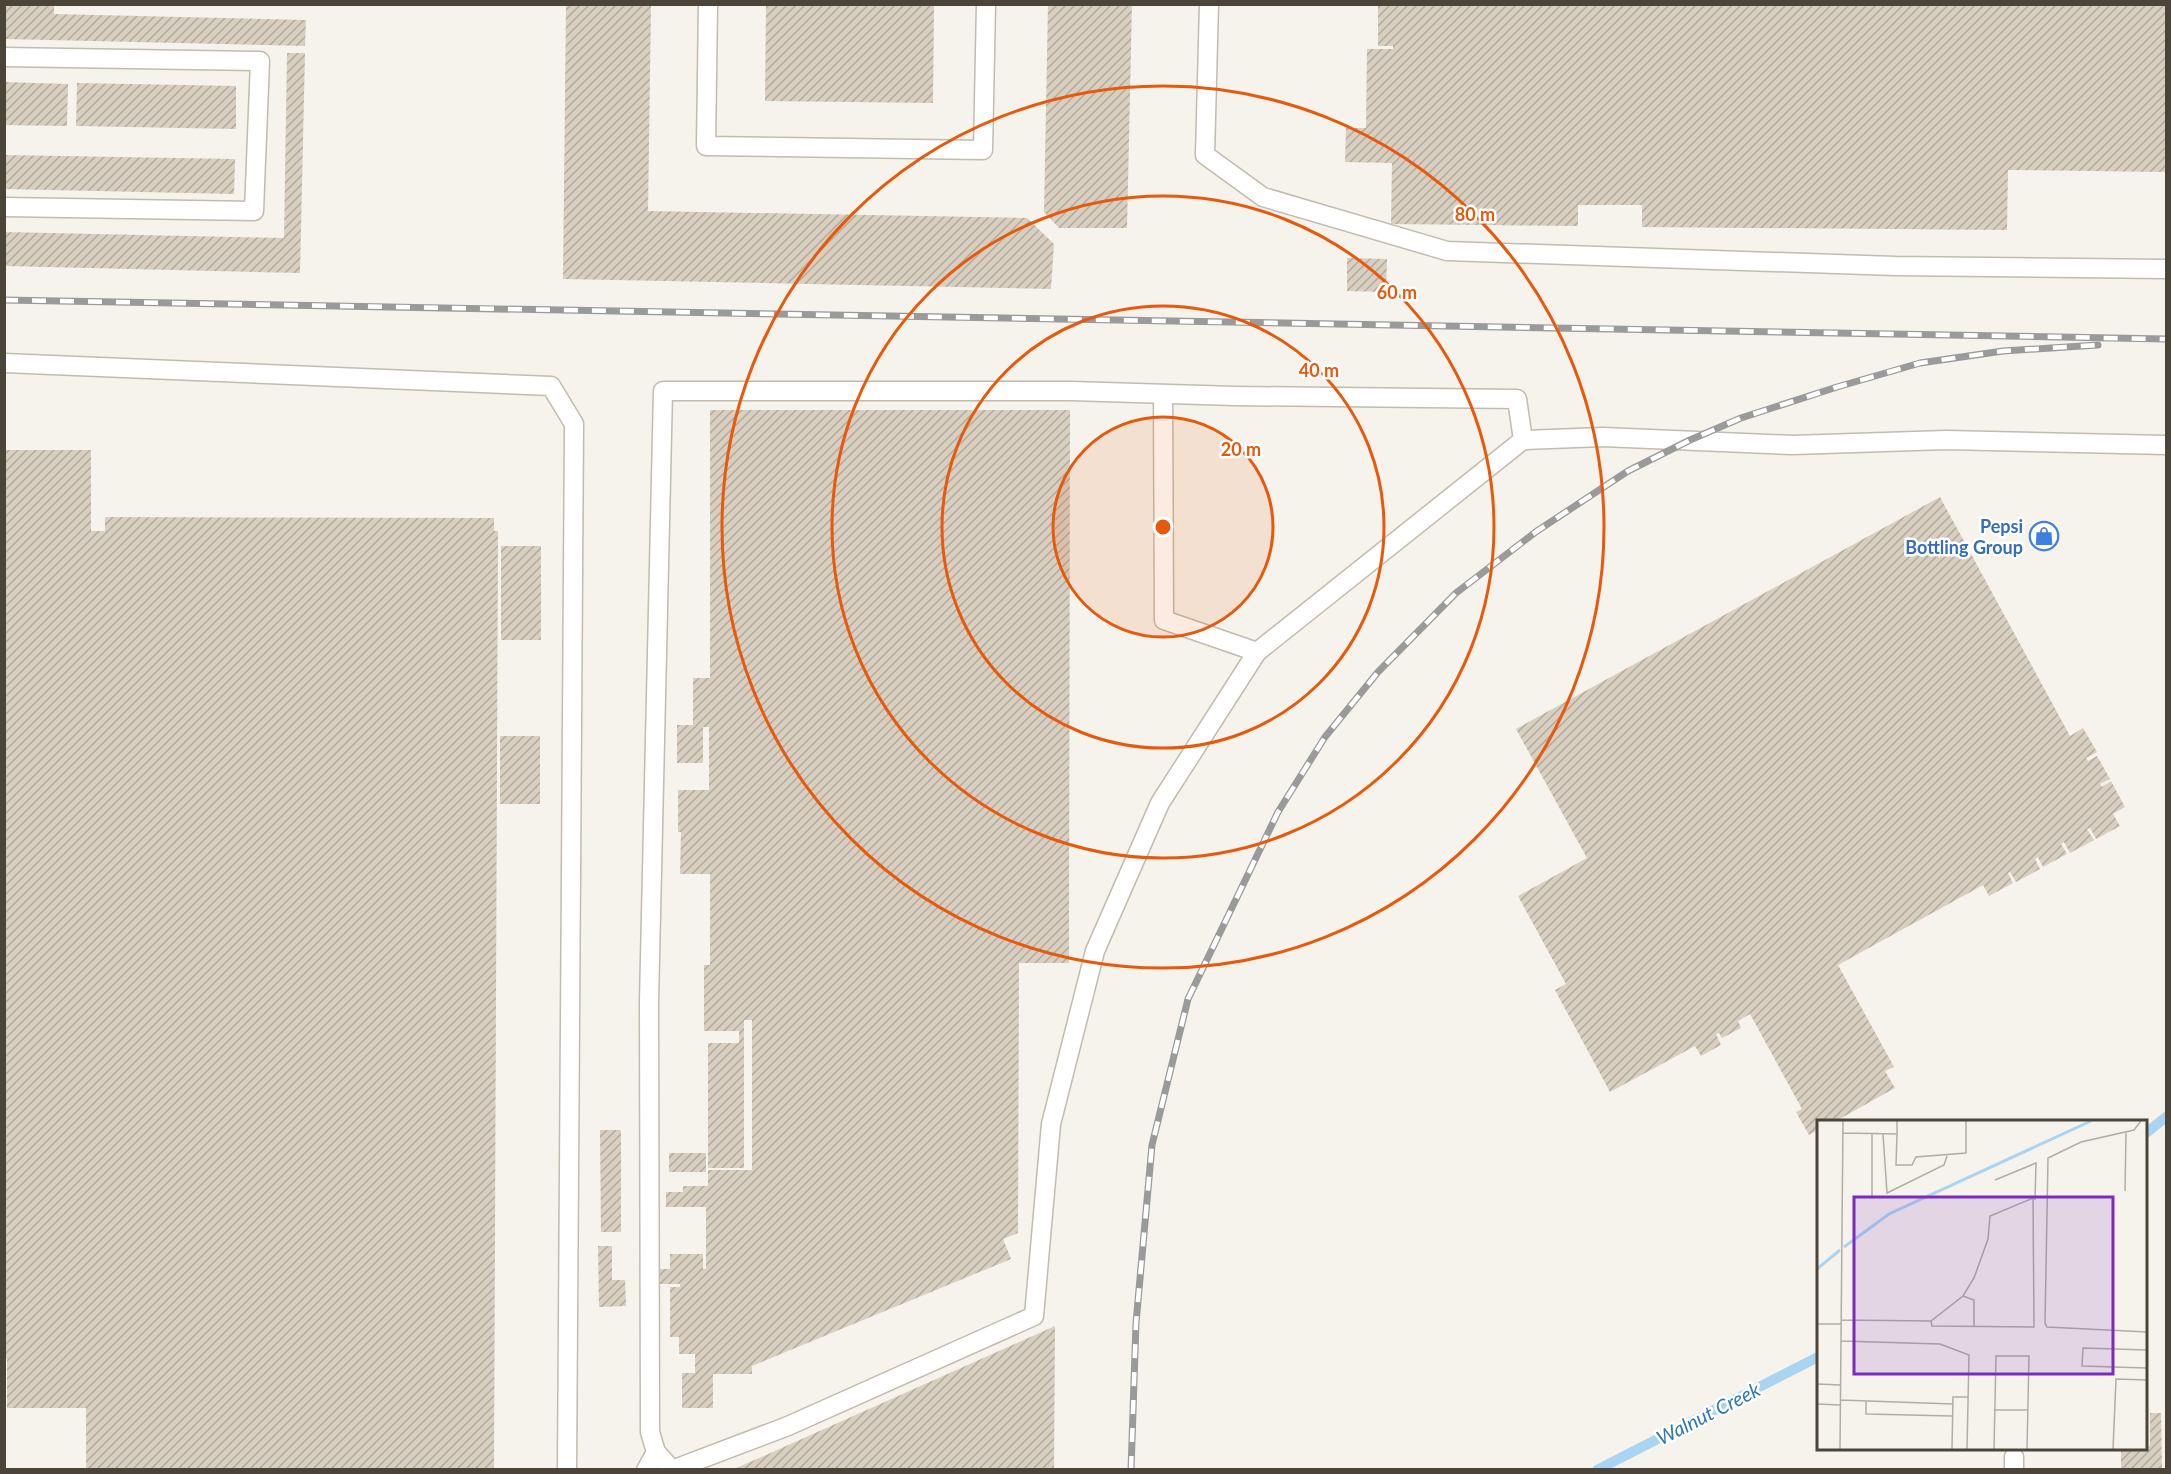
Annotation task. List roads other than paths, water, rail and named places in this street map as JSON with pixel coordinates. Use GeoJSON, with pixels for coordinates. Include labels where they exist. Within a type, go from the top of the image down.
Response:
{"type":"FeatureCollection","features":[{"type":"Feature","properties":{"kind":"lane"},"geometry":{"type":"LineString","coordinates":[[708,4],[706,146],[983,150],[986,4]]}},
{"type":"Feature","properties":{"kind":"lane"},"geometry":{"type":"LineString","coordinates":[[1209,4],[1205,154],[1263,197],[1447,251],[1894,266],[2166,270]]}},
{"type":"Feature","properties":{"kind":"lane"},"geometry":{"type":"LineString","coordinates":[[4,57],[260,62],[254,211],[4,207]]}},
{"type":"Feature","properties":{"kind":"lane"},"geometry":{"type":"LineString","coordinates":[[4,363],[550,386],[574,424],[567,1470]]}},
{"type":"Feature","properties":{"kind":"lane"},"geometry":{"type":"LineString","coordinates":[[1523,440],[1517,399],[1071,391],[663,391],[649,1002],[650,1432],[656,1452],[672,1470],[788,1426],[1034,1316],[1051,1124],[1095,951],[1160,803],[1257,652],[1523,440],[1603,437],[1793,445],[1946,440],[2166,445]]}},
{"type":"Feature","properties":{"kind":"lane"},"geometry":{"type":"LineString","coordinates":[[1163,394],[1164,620],[1257,652]]}},
{"type":"Feature","properties":{"kind":"lane"},"geometry":{"type":"LineString","coordinates":[[646,1470],[656,1452]]}},
{"type":"Feature","properties":{"kind":"waterway","name":"Walnut Creek"},"geometry":{"type":"LineString","coordinates":[[2147,1132],[2166,1117]]}},
{"type":"Feature","properties":{"kind":"waterway","name":"Walnut Creek"},"geometry":{"type":"LineString","coordinates":[[1597,1470],[1817,1358]]}},
{"type":"Feature","properties":{"kind":"railway"},"geometry":{"type":"LineString","coordinates":[[4,300],[2166,339]]}},
{"type":"Feature","properties":{"kind":"railway"},"geometry":{"type":"LineString","coordinates":[[1131,1470],[1136,1323],[1152,1145],[1188,999],[1278,812],[1325,737],[1378,672],[1456,593],[1537,531],[1628,471],[1690,440],[1741,418],[1920,363],[2003,351],[2098,345]]}},
{"type":"Feature","properties":{"kind":"place","name":"Pepsi Bottling Group"},"geometry":{"type":"Point","coordinates":[2044,536]}}]}
